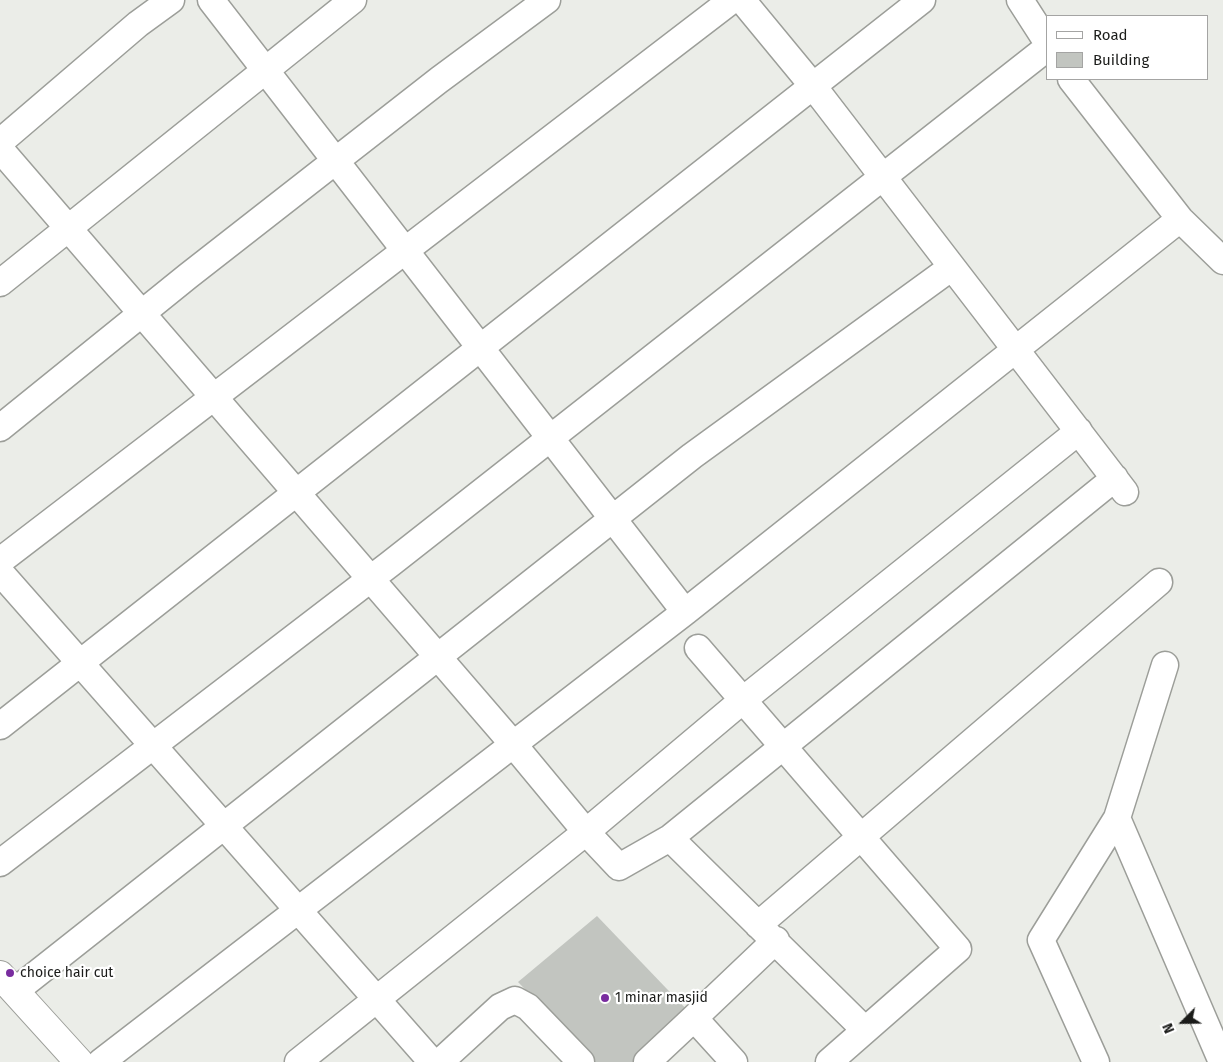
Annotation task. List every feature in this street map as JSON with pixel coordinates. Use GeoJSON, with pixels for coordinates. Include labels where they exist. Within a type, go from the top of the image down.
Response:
{"type":"FeatureCollection","features":[{"type":"Feature","properties":{"kind":"street"},"geometry":{"type":"LineString","coordinates":[[0,142],[138,24],[171,0]]}},
{"type":"Feature","properties":{"kind":"street"},"geometry":{"type":"LineString","coordinates":[[211,0],[684,612]]}},
{"type":"Feature","properties":{"kind":"street"},"geometry":{"type":"LineString","coordinates":[[0,283],[353,0]]}},
{"type":"Feature","properties":{"kind":"street"},"geometry":{"type":"LineString","coordinates":[[0,428],[336,160],[439,80],[547,0]]}},
{"type":"Feature","properties":{"kind":"street"},"geometry":{"type":"LineString","coordinates":[[0,561],[732,0]]}},
{"type":"Feature","properties":{"kind":"street"},"geometry":{"type":"LineString","coordinates":[[0,149],[513,744],[586,832],[619,867],[670,838],[783,746],[1120,485],[813,86],[742,0]]}},
{"type":"Feature","properties":{"kind":"street"},"geometry":{"type":"LineString","coordinates":[[0,726],[922,0]]}},
{"type":"Feature","properties":{"kind":"street"},"geometry":{"type":"LineString","coordinates":[[1020,0],[1046,40]]}},
{"type":"Feature","properties":{"kind":"street"},"geometry":{"type":"LineString","coordinates":[[0,864],[371,579],[1046,49]]}},
{"type":"Feature","properties":{"kind":"street"},"geometry":{"type":"LineString","coordinates":[[1072,80],[1180,220],[1222,260]]}},
{"type":"Feature","properties":{"kind":"street"},"geometry":{"type":"LineString","coordinates":[[101,1062],[684,612],[1180,220]]}},
{"type":"Feature","properties":{"kind":"street"},"geometry":{"type":"LineString","coordinates":[[80,1062],[7,983],[224,826],[692,456],[952,267]]}},
{"type":"Feature","properties":{"kind":"street"},"geometry":{"type":"LineString","coordinates":[[298,1062],[586,832],[743,700],[1078,431]]}},
{"type":"Feature","properties":{"kind":"street"},"geometry":{"type":"LineString","coordinates":[[0,572],[432,1062]]}},
{"type":"Feature","properties":{"kind":"street"},"geometry":{"type":"LineString","coordinates":[[646,1062],[694,1018],[767,933],[861,836],[1159,582]]}},
{"type":"Feature","properties":{"kind":"street"},"geometry":{"type":"LineString","coordinates":[[698,648],[958,949],[829,1062]]}},
{"type":"Feature","properties":{"kind":"street"},"geometry":{"type":"LineString","coordinates":[[1096,1062],[1041,940],[1117,818],[1165,665]]}},
{"type":"Feature","properties":{"kind":"street"},"geometry":{"type":"LineString","coordinates":[[1117,818],[1222,1062]]}},
{"type":"Feature","properties":{"kind":"street"},"geometry":{"type":"LineString","coordinates":[[670,838],[865,1030]]}},
{"type":"Feature","properties":{"kind":"street"},"geometry":{"type":"LineString","coordinates":[[440,1062],[500,1007],[515,1000],[528,1007],[581,1062]]}},
{"type":"Feature","properties":{"kind":"street"},"geometry":{"type":"LineString","coordinates":[[694,1018],[734,1062]]}},
{"type":"Feature","properties":{"kind":"building"},"geometry":{"type":"Polygon","coordinates":[[[597,916],[690,1013],[637,1062],[595,1062],[518,982],[597,916]]]}},
{"type":"Feature","properties":{"kind":"place","name":"choice hair cut"},"geometry":{"type":"Point","coordinates":[10,973]}},
{"type":"Feature","properties":{"kind":"place","name":"1 minar masjid"},"geometry":{"type":"Point","coordinates":[605,998]}}]}
